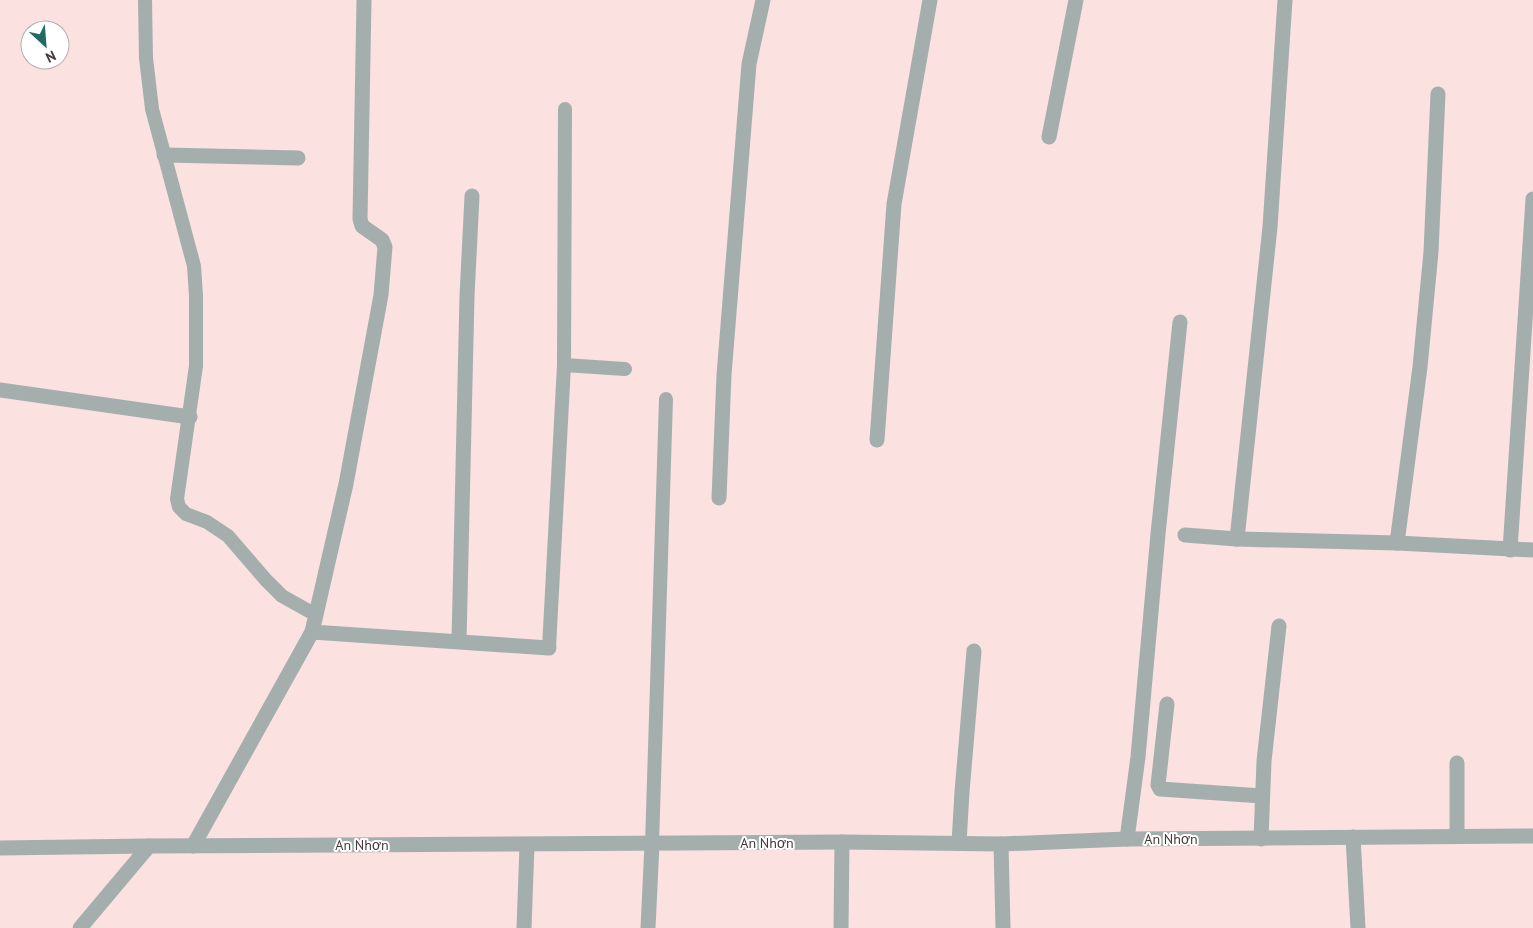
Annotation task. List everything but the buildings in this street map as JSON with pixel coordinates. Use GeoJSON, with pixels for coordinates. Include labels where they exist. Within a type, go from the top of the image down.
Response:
{"type":"FeatureCollection","features":[{"type":"Feature","properties":{"kind":"street"},"geometry":{"type":"LineString","coordinates":[[193,846],[312,632],[348,474],[381,295],[385,260],[385,247],[382,240],[362,226],[360,219],[364,0]]}},
{"type":"Feature","properties":{"kind":"street"},"geometry":{"type":"LineString","coordinates":[[719,498],[724,375],[750,64],[762,0]]}},
{"type":"Feature","properties":{"kind":"street"},"geometry":{"type":"LineString","coordinates":[[877,440],[894,204],[930,0]]}},
{"type":"Feature","properties":{"kind":"street"},"geometry":{"type":"LineString","coordinates":[[1049,137],[1076,0]]}},
{"type":"Feature","properties":{"kind":"street"},"geometry":{"type":"LineString","coordinates":[[1237,540],[1270,227],[1285,0]]}},
{"type":"Feature","properties":{"kind":"street"},"geometry":{"type":"LineString","coordinates":[[1397,543],[1420,367],[1431,252],[1438,94]]}},
{"type":"Feature","properties":{"kind":"street"},"geometry":{"type":"LineString","coordinates":[[164,155],[298,158]]}},
{"type":"Feature","properties":{"kind":"street"},"geometry":{"type":"LineString","coordinates":[[459,641],[467,287],[472,196]]}},
{"type":"Feature","properties":{"kind":"street"},"geometry":{"type":"LineString","coordinates":[[1510,550],[1533,199]]}},
{"type":"Feature","properties":{"kind":"street"},"geometry":{"type":"LineString","coordinates":[[1127,839],[1138,756],[1180,322]]}},
{"type":"Feature","properties":{"kind":"street"},"geometry":{"type":"LineString","coordinates":[[0,390],[190,417]]}},
{"type":"Feature","properties":{"kind":"street"},"geometry":{"type":"LineString","coordinates":[[1185,535],[1237,540],[1397,543],[1533,550]]}},
{"type":"Feature","properties":{"kind":"street"},"geometry":{"type":"LineString","coordinates":[[1261,838],[1264,762],[1279,626]]}},
{"type":"Feature","properties":{"kind":"street"},"geometry":{"type":"LineString","coordinates":[[312,632],[549,648]]}},
{"type":"Feature","properties":{"kind":"street"},"geometry":{"type":"LineString","coordinates":[[960,843],[962,792],[974,651]]}},
{"type":"Feature","properties":{"kind":"street"},"geometry":{"type":"LineString","coordinates":[[1166,704],[1158,784],[1160,789],[1262,796]]}},
{"type":"Feature","properties":{"kind":"street"},"geometry":{"type":"LineString","coordinates":[[1456,763],[1457,836]]}},
{"type":"Feature","properties":{"kind":"street","name":"An Nhơn"},"geometry":{"type":"LineString","coordinates":[[0,848],[842,842],[1001,844],[1127,839],[1533,836]]}},
{"type":"Feature","properties":{"kind":"street"},"geometry":{"type":"LineString","coordinates":[[1353,837],[1358,928]]}},
{"type":"Feature","properties":{"kind":"street"},"geometry":{"type":"LineString","coordinates":[[841,928],[842,842]]}},
{"type":"Feature","properties":{"kind":"street"},"geometry":{"type":"LineString","coordinates":[[648,928],[652,844]]}},
{"type":"Feature","properties":{"kind":"street"},"geometry":{"type":"LineString","coordinates":[[1001,844],[1003,928]]}},
{"type":"Feature","properties":{"kind":"street"},"geometry":{"type":"LineString","coordinates":[[524,928],[527,845]]}},
{"type":"Feature","properties":{"kind":"street"},"geometry":{"type":"LineString","coordinates":[[80,928],[149,846]]}},
{"type":"Feature","properties":{"kind":"lane"},"geometry":{"type":"LineString","coordinates":[[145,0],[146,58],[152,109],[194,266],[196,366],[177,499],[179,507],[186,514],[207,522],[228,536],[282,596],[316,615]]}},
{"type":"Feature","properties":{"kind":"lane"},"geometry":{"type":"LineString","coordinates":[[549,648],[564,365],[565,109]]}},
{"type":"Feature","properties":{"kind":"lane"},"geometry":{"type":"LineString","coordinates":[[564,365],[625,369]]}},
{"type":"Feature","properties":{"kind":"lane"},"geometry":{"type":"LineString","coordinates":[[652,844],[666,399]]}}]}
